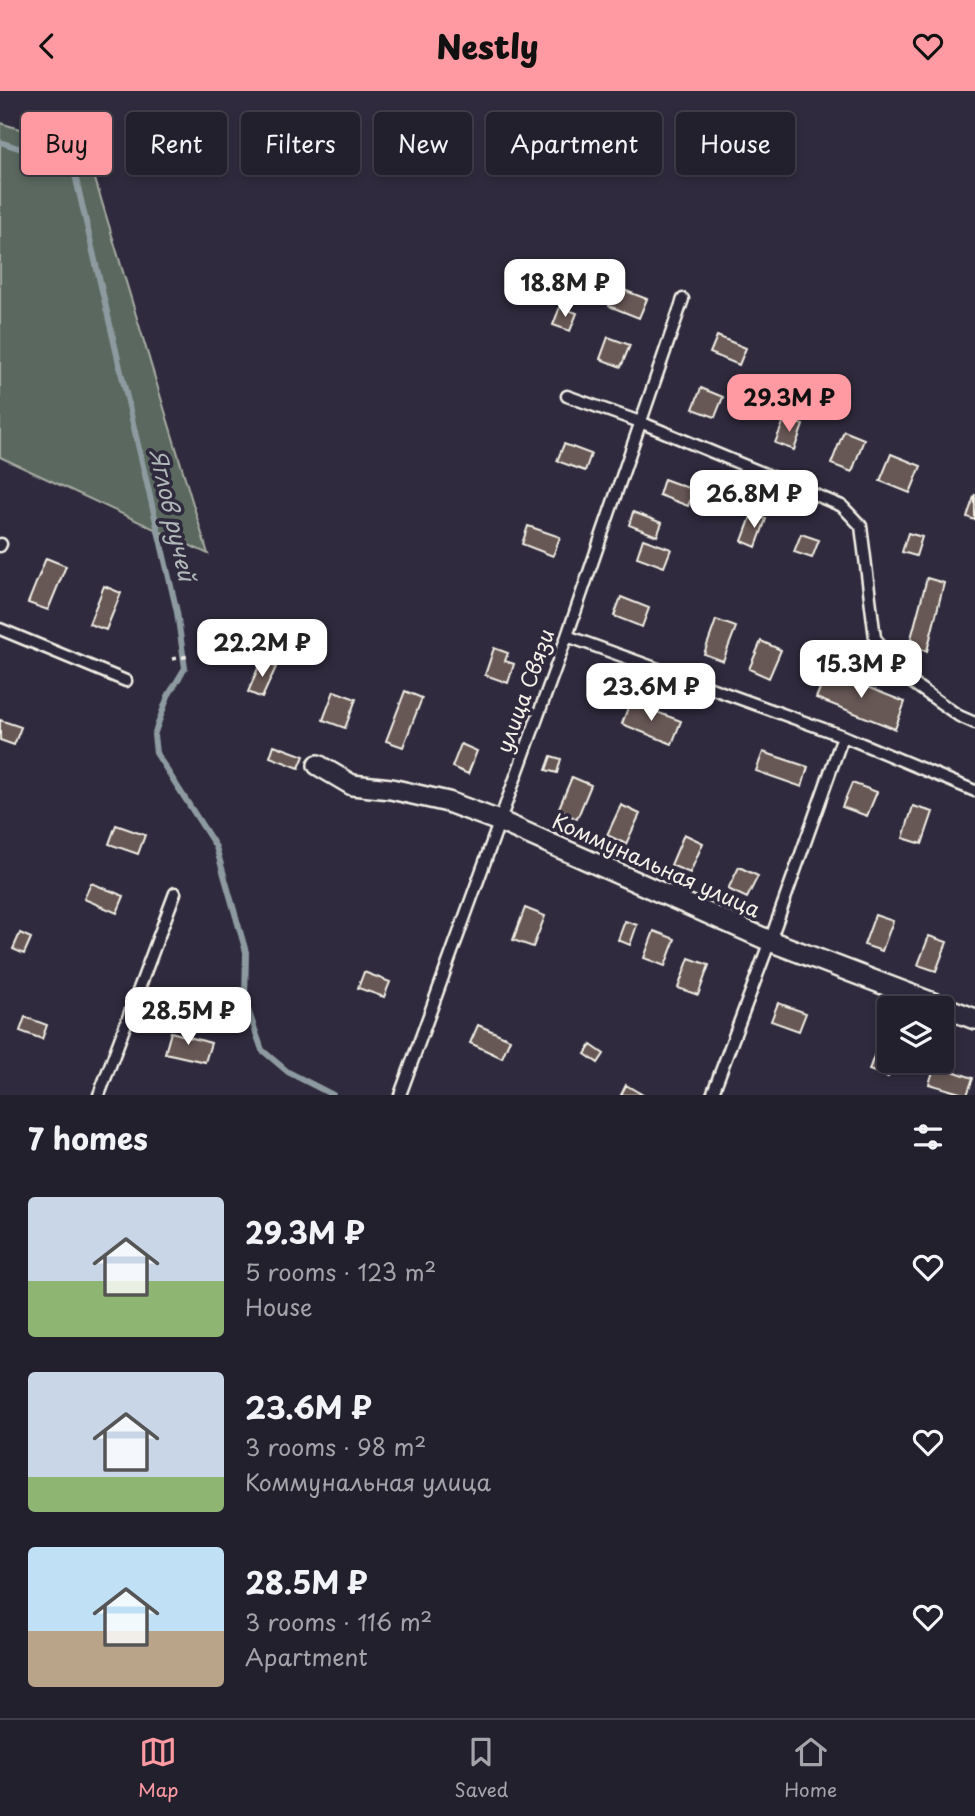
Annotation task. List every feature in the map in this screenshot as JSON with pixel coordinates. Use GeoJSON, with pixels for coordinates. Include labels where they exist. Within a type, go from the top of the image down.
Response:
{"type":"FeatureCollection","features":[{"type":"Feature","properties":{"kind":"street","name":"Коммунальная улица"},"geometry":{"type":"LineString","coordinates":[[318,765],[352,785],[391,789],[448,802],[499,821],[771,941],[975,1019]]}},
{"type":"Feature","properties":{"kind":"lane","name":"улица Связи"},"geometry":{"type":"LineString","coordinates":[[400,1095],[567,636],[683,299]]}},
{"type":"Feature","properties":{"kind":"lane"},"geometry":{"type":"LineString","coordinates":[[567,396],[640,422],[842,506],[862,526],[875,638],[911,682],[959,716],[975,723]]}},
{"type":"Feature","properties":{"kind":"lane"},"geometry":{"type":"LineString","coordinates":[[0,629],[126,681]]}},
{"type":"Feature","properties":{"kind":"lane"},"geometry":{"type":"LineString","coordinates":[[567,636],[844,736],[975,791]]}},
{"type":"Feature","properties":{"kind":"lane"},"geometry":{"type":"LineString","coordinates":[[712,1095],[771,941],[844,736]]}},
{"type":"Feature","properties":{"kind":"lane"},"geometry":{"type":"LineString","coordinates":[[99,1095],[175,893]]}},
{"type":"Feature","properties":{"kind":"path"},"geometry":{"type":"LineString","coordinates":[[172,659],[190,656]]}},
{"type":"Feature","properties":{"kind":"green space"},"geometry":{"type":"Polygon","coordinates":[[[0,123],[21,129],[21,175],[94,175],[208,554],[0,457],[0,123]]]}},
{"type":"Feature","properties":{"kind":"building"},"geometry":{"type":"Polygon","coordinates":[[[616,287],[647,299],[639,318],[609,306],[616,287]]]}},
{"type":"Feature","properties":{"kind":"building"},"geometry":{"type":"Polygon","coordinates":[[[560,307],[577,313],[570,331],[553,325],[560,307]]]}},
{"type":"Feature","properties":{"kind":"building"},"geometry":{"type":"Polygon","coordinates":[[[717,336],[746,348],[739,365],[710,353],[717,336]]]}},
{"type":"Feature","properties":{"kind":"building"},"geometry":{"type":"Polygon","coordinates":[[[608,337],[630,345],[621,367],[600,359],[608,337]]]}},
{"type":"Feature","properties":{"kind":"building"},"geometry":{"type":"Polygon","coordinates":[[[701,388],[723,397],[715,417],[693,409],[701,388]]]}},
{"type":"Feature","properties":{"kind":"building"},"geometry":{"type":"Polygon","coordinates":[[[785,418],[803,425],[794,450],[775,443],[785,418]]]}},
{"type":"Feature","properties":{"kind":"building"},"geometry":{"type":"Polygon","coordinates":[[[844,431],[864,439],[852,472],[831,464],[844,431]]]}},
{"type":"Feature","properties":{"kind":"building"},"geometry":{"type":"Polygon","coordinates":[[[564,444],[591,454],[585,471],[557,461],[564,444]]]}},
{"type":"Feature","properties":{"kind":"building"},"geometry":{"type":"Polygon","coordinates":[[[891,454],[921,466],[910,493],[880,481],[891,454]]]}},
{"type":"Feature","properties":{"kind":"building"},"geometry":{"type":"Polygon","coordinates":[[[664,479],[694,490],[688,506],[659,495],[664,479]]]}},
{"type":"Feature","properties":{"kind":"building"},"geometry":{"type":"Polygon","coordinates":[[[720,484],[735,489],[726,513],[711,508],[720,484]]]}},
{"type":"Feature","properties":{"kind":"building"},"geometry":{"type":"Polygon","coordinates":[[[975,494],[975,520],[967,517],[975,494]]]}},
{"type":"Feature","properties":{"kind":"building"},"geometry":{"type":"Polygon","coordinates":[[[633,512],[662,523],[657,536],[629,525],[633,512]]]}},
{"type":"Feature","properties":{"kind":"building"},"geometry":{"type":"Polygon","coordinates":[[[752,514],[766,519],[756,547],[742,541],[752,514]]]}},
{"type":"Feature","properties":{"kind":"building"},"geometry":{"type":"Polygon","coordinates":[[[528,526],[560,537],[553,556],[522,544],[528,526]]]}},
{"type":"Feature","properties":{"kind":"building"},"geometry":{"type":"Polygon","coordinates":[[[908,533],[922,537],[916,556],[902,552],[908,533]]]}},
{"type":"Feature","properties":{"kind":"building"},"geometry":{"type":"Polygon","coordinates":[[[801,534],[819,540],[812,558],[794,552],[801,534]]]}},
{"type":"Feature","properties":{"kind":"building"},"geometry":{"type":"Polygon","coordinates":[[[643,539],[671,549],[664,567],[637,557],[643,539]]]}},
{"type":"Feature","properties":{"kind":"building"},"geometry":{"type":"Polygon","coordinates":[[[46,558],[66,566],[48,610],[28,603],[46,558]]]}},
{"type":"Feature","properties":{"kind":"building"},"geometry":{"type":"Polygon","coordinates":[[[927,578],[944,583],[927,651],[909,646],[927,578]]]}},
{"type":"Feature","properties":{"kind":"building"},"geometry":{"type":"Polygon","coordinates":[[[104,586],[121,593],[106,630],[89,624],[104,586]]]}},
{"type":"Feature","properties":{"kind":"building"},"geometry":{"type":"Polygon","coordinates":[[[621,597],[649,608],[642,627],[614,616],[621,597]]]}},
{"type":"Feature","properties":{"kind":"building"},"geometry":{"type":"Polygon","coordinates":[[[716,620],[736,627],[723,661],[704,654],[716,620]]]}},
{"type":"Feature","properties":{"kind":"building"},"geometry":{"type":"Polygon","coordinates":[[[761,641],[781,650],[769,678],[749,669],[761,641]]]}},
{"type":"Feature","properties":{"kind":"building"},"geometry":{"type":"Polygon","coordinates":[[[494,648],[508,653],[505,661],[514,664],[508,683],[485,675],[494,648]]]}},
{"type":"Feature","properties":{"kind":"building"},"geometry":{"type":"Polygon","coordinates":[[[261,661],[276,667],[262,698],[248,692],[261,661]]]}},
{"type":"Feature","properties":{"kind":"building"},"geometry":{"type":"Polygon","coordinates":[[[827,671],[905,702],[895,729],[816,698],[827,671]]]}},
{"type":"Feature","properties":{"kind":"building"},"geometry":{"type":"Polygon","coordinates":[[[334,691],[356,699],[345,728],[323,720],[334,691]]]}},
{"type":"Feature","properties":{"kind":"building"},"geometry":{"type":"Polygon","coordinates":[[[405,691],[422,698],[403,747],[386,741],[405,691]]]}},
{"type":"Feature","properties":{"kind":"building"},"geometry":{"type":"Polygon","coordinates":[[[630,702],[681,721],[672,744],[622,724],[630,702]]]}},
{"type":"Feature","properties":{"kind":"building"},"geometry":{"type":"Polygon","coordinates":[[[0,720],[21,727],[14,745],[0,740],[0,720]]]}},
{"type":"Feature","properties":{"kind":"building"},"geometry":{"type":"Polygon","coordinates":[[[461,744],[477,751],[468,774],[452,767],[461,744]]]}},
{"type":"Feature","properties":{"kind":"building"},"geometry":{"type":"Polygon","coordinates":[[[274,745],[304,756],[299,768],[270,757],[274,745]]]}},
{"type":"Feature","properties":{"kind":"building"},"geometry":{"type":"Polygon","coordinates":[[[763,752],[808,767],[802,787],[756,771],[763,752]]]}},
{"type":"Feature","properties":{"kind":"building"},"geometry":{"type":"Polygon","coordinates":[[[551,756],[561,759],[557,773],[546,770],[551,756]]]}},
{"type":"Feature","properties":{"kind":"building"},"geometry":{"type":"Polygon","coordinates":[[[572,777],[591,785],[577,819],[558,810],[572,777]]]}},
{"type":"Feature","properties":{"kind":"building"},"geometry":{"type":"Polygon","coordinates":[[[852,783],[877,792],[867,816],[842,807],[852,783]]]}},
{"type":"Feature","properties":{"kind":"building"},"geometry":{"type":"Polygon","coordinates":[[[621,805],[640,814],[626,844],[607,835],[621,805]]]}},
{"type":"Feature","properties":{"kind":"building"},"geometry":{"type":"Polygon","coordinates":[[[913,806],[933,812],[922,844],[903,838],[913,806]]]}},
{"type":"Feature","properties":{"kind":"building"},"geometry":{"type":"Polygon","coordinates":[[[116,825],[145,835],[138,854],[109,844],[116,825]]]}},
{"type":"Feature","properties":{"kind":"building"},"geometry":{"type":"Polygon","coordinates":[[[684,834],[703,843],[690,873],[671,865],[684,834]]]}},
{"type":"Feature","properties":{"kind":"building"},"geometry":{"type":"Polygon","coordinates":[[[739,867],[758,876],[747,898],[728,889],[739,867]]]}},
{"type":"Feature","properties":{"kind":"building"},"geometry":{"type":"Polygon","coordinates":[[[91,883],[124,896],[117,913],[84,899],[91,883]]]}},
{"type":"Feature","properties":{"kind":"building"},"geometry":{"type":"Polygon","coordinates":[[[525,908],[545,916],[533,947],[513,940],[525,908]]]}},
{"type":"Feature","properties":{"kind":"building"},"geometry":{"type":"Polygon","coordinates":[[[875,915],[893,921],[882,951],[864,945],[875,915]]]}},
{"type":"Feature","properties":{"kind":"building"},"geometry":{"type":"Polygon","coordinates":[[[625,921],[637,925],[630,945],[618,940],[625,921]]]}},
{"type":"Feature","properties":{"kind":"building"},"geometry":{"type":"Polygon","coordinates":[[[654,931],[675,939],[665,966],[644,958],[654,931]]]}},
{"type":"Feature","properties":{"kind":"building"},"geometry":{"type":"Polygon","coordinates":[[[20,933],[31,938],[24,954],[13,949],[20,933]]]}},
{"type":"Feature","properties":{"kind":"building"},"geometry":{"type":"Polygon","coordinates":[[[929,936],[947,942],[936,971],[918,965],[929,936]]]}},
{"type":"Feature","properties":{"kind":"building"},"geometry":{"type":"Polygon","coordinates":[[[689,958],[709,965],[698,995],[678,988],[689,958]]]}},
{"type":"Feature","properties":{"kind":"building"},"geometry":{"type":"Polygon","coordinates":[[[364,972],[390,982],[384,997],[358,988],[364,972]]]}},
{"type":"Feature","properties":{"kind":"building"},"geometry":{"type":"Polygon","coordinates":[[[778,1003],[806,1013],[799,1031],[771,1021],[778,1003]]]}},
{"type":"Feature","properties":{"kind":"building"},"geometry":{"type":"Polygon","coordinates":[[[25,1017],[47,1025],[42,1039],[20,1031],[25,1017]]]}},
{"type":"Feature","properties":{"kind":"building"},"geometry":{"type":"Polygon","coordinates":[[[478,1025],[510,1039],[502,1058],[470,1043],[478,1025]]]}},
{"type":"Feature","properties":{"kind":"building"},"geometry":{"type":"Polygon","coordinates":[[[171,1032],[211,1043],[205,1062],[165,1053],[171,1032]]]}},
{"type":"Feature","properties":{"kind":"building"},"geometry":{"type":"Polygon","coordinates":[[[591,1045],[604,1054],[598,1063],[585,1054],[591,1045]]]}},
{"type":"Feature","properties":{"kind":"building"},"geometry":{"type":"Polygon","coordinates":[[[877,1048],[877,1073],[869,1070],[877,1048]]]}},
{"type":"Feature","properties":{"kind":"building"},"geometry":{"type":"Polygon","coordinates":[[[954,1072],[973,1078],[967,1095],[929,1084],[932,1073],[954,1072]]]}},
{"type":"Feature","properties":{"kind":"building"},"geometry":{"type":"Polygon","coordinates":[[[626,1085],[643,1095],[621,1095],[626,1085]]]}},
{"type":"Feature","properties":{"kind":"waterway","name":"Яглов ручей"},"geometry":{"type":"LineString","coordinates":[[0,142],[73,166],[177,612],[185,668],[168,696],[154,735],[156,753],[216,847],[246,952],[245,1001],[262,1050],[288,1072],[333,1095]]}}]}
